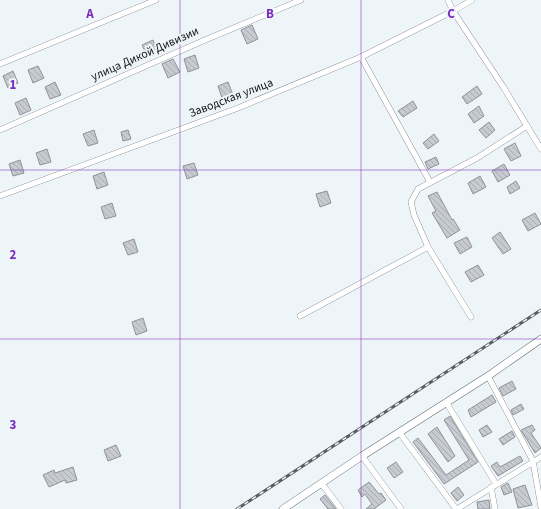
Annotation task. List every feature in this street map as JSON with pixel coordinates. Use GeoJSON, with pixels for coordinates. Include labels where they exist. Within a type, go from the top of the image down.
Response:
{"type":"FeatureCollection","features":[{"type":"Feature","properties":{"kind":"street"},"geometry":{"type":"LineString","coordinates":[[0,64],[156,0]]}},
{"type":"Feature","properties":{"kind":"street","name":"улица Дикой Дивизии"},"geometry":{"type":"LineString","coordinates":[[0,130],[205,40],[301,0]]}},
{"type":"Feature","properties":{"kind":"street"},"geometry":{"type":"LineString","coordinates":[[448,0],[453,11],[541,149]]}},
{"type":"Feature","properties":{"kind":"street","name":"Заводская улица"},"geometry":{"type":"LineString","coordinates":[[0,196],[238,108],[361,57],[472,0]]}},
{"type":"Feature","properties":{"kind":"street"},"geometry":{"type":"LineString","coordinates":[[361,57],[430,182]]}},
{"type":"Feature","properties":{"kind":"street"},"geometry":{"type":"LineString","coordinates":[[471,317],[428,247],[414,215],[412,202],[418,189],[477,158],[527,126]]}},
{"type":"Feature","properties":{"kind":"street"},"geometry":{"type":"LineString","coordinates":[[300,316],[428,247]]}},
{"type":"Feature","properties":{"kind":"street"},"geometry":{"type":"LineString","coordinates":[[283,509],[362,456],[488,376],[541,339]]}},
{"type":"Feature","properties":{"kind":"street"},"geometry":{"type":"LineString","coordinates":[[488,376],[533,461],[541,507]]}},
{"type":"Feature","properties":{"kind":"street"},"geometry":{"type":"LineString","coordinates":[[446,402],[494,486],[495,509]]}},
{"type":"Feature","properties":{"kind":"street"},"geometry":{"type":"LineString","coordinates":[[400,432],[456,509],[541,457]]}},
{"type":"Feature","properties":{"kind":"street"},"geometry":{"type":"LineString","coordinates":[[362,456],[401,509]]}},
{"type":"Feature","properties":{"kind":"street"},"geometry":{"type":"LineString","coordinates":[[322,484],[341,509]]}},
{"type":"Feature","properties":{"kind":"building"},"geometry":{"type":"Polygon","coordinates":[[[252,25],[258,39],[247,44],[241,30],[252,25]]]}},
{"type":"Feature","properties":{"kind":"building"},"geometry":{"type":"Polygon","coordinates":[[[153,40],[158,52],[148,57],[142,45],[153,40]]]}},
{"type":"Feature","properties":{"kind":"building"},"geometry":{"type":"Polygon","coordinates":[[[195,55],[199,68],[188,72],[184,59],[195,55]]]}},
{"type":"Feature","properties":{"kind":"building"},"geometry":{"type":"Polygon","coordinates":[[[173,59],[180,72],[168,78],[162,64],[173,59]]]}},
{"type":"Feature","properties":{"kind":"building"},"geometry":{"type":"Polygon","coordinates":[[[38,66],[44,78],[33,83],[28,70],[38,66]]]}},
{"type":"Feature","properties":{"kind":"building"},"geometry":{"type":"Polygon","coordinates":[[[13,71],[18,83],[8,88],[3,76],[13,71]]]}},
{"type":"Feature","properties":{"kind":"building"},"geometry":{"type":"Polygon","coordinates":[[[55,82],[61,95],[50,99],[45,87],[55,82]]]}},
{"type":"Feature","properties":{"kind":"building"},"geometry":{"type":"Polygon","coordinates":[[[228,82],[233,95],[222,98],[218,86],[228,82]]]}},
{"type":"Feature","properties":{"kind":"building"},"geometry":{"type":"Polygon","coordinates":[[[477,86],[482,94],[467,104],[462,97],[477,86]]]}},
{"type":"Feature","properties":{"kind":"building"},"geometry":{"type":"Polygon","coordinates":[[[26,98],[31,110],[20,115],[15,103],[26,98]]]}},
{"type":"Feature","properties":{"kind":"building"},"geometry":{"type":"Polygon","coordinates":[[[413,101],[417,108],[403,117],[398,111],[413,101]]]}},
{"type":"Feature","properties":{"kind":"building"},"geometry":{"type":"Polygon","coordinates":[[[479,106],[484,116],[474,123],[468,114],[479,106]]]}},
{"type":"Feature","properties":{"kind":"building"},"geometry":{"type":"Polygon","coordinates":[[[489,122],[495,130],[486,138],[479,130],[489,122]]]}},
{"type":"Feature","properties":{"kind":"building"},"geometry":{"type":"Polygon","coordinates":[[[94,130],[98,143],[88,146],[83,134],[94,130]]]}},
{"type":"Feature","properties":{"kind":"building"},"geometry":{"type":"Polygon","coordinates":[[[128,130],[131,139],[123,141],[121,132],[128,130]]]}},
{"type":"Feature","properties":{"kind":"building"},"geometry":{"type":"Polygon","coordinates":[[[434,134],[439,141],[428,149],[423,143],[434,134]]]}},
{"type":"Feature","properties":{"kind":"building"},"geometry":{"type":"Polygon","coordinates":[[[515,143],[521,156],[511,161],[504,149],[515,143]]]}},
{"type":"Feature","properties":{"kind":"building"},"geometry":{"type":"Polygon","coordinates":[[[47,149],[51,162],[40,165],[36,153],[47,149]]]}},
{"type":"Feature","properties":{"kind":"building"},"geometry":{"type":"Polygon","coordinates":[[[436,157],[439,164],[428,169],[425,162],[436,157]]]}},
{"type":"Feature","properties":{"kind":"building"},"geometry":{"type":"Polygon","coordinates":[[[20,160],[24,173],[13,176],[9,164],[20,160]]]}},
{"type":"Feature","properties":{"kind":"building"},"geometry":{"type":"Polygon","coordinates":[[[194,163],[198,175],[187,179],[183,166],[194,163]]]}},
{"type":"Feature","properties":{"kind":"building"},"geometry":{"type":"Polygon","coordinates":[[[504,164],[510,175],[498,182],[492,171],[504,164]]]}},
{"type":"Feature","properties":{"kind":"building"},"geometry":{"type":"Polygon","coordinates":[[[104,172],[108,185],[97,189],[93,176],[104,172]]]}},
{"type":"Feature","properties":{"kind":"building"},"geometry":{"type":"Polygon","coordinates":[[[480,176],[486,187],[473,194],[468,183],[480,176]]]}},
{"type":"Feature","properties":{"kind":"building"},"geometry":{"type":"Polygon","coordinates":[[[516,181],[520,188],[510,194],[507,187],[516,181]]]}},
{"type":"Feature","properties":{"kind":"building"},"geometry":{"type":"Polygon","coordinates":[[[327,191],[331,203],[320,207],[316,194],[327,191]]]}},
{"type":"Feature","properties":{"kind":"building"},"geometry":{"type":"Polygon","coordinates":[[[437,192],[452,220],[453,219],[460,230],[447,238],[432,213],[436,211],[428,196],[437,192]]]}},
{"type":"Feature","properties":{"kind":"building"},"geometry":{"type":"Polygon","coordinates":[[[112,203],[116,216],[105,219],[101,207],[112,203]]]}},
{"type":"Feature","properties":{"kind":"building"},"geometry":{"type":"Polygon","coordinates":[[[535,213],[541,224],[528,231],[522,220],[535,213]]]}},
{"type":"Feature","properties":{"kind":"building"},"geometry":{"type":"Polygon","coordinates":[[[500,232],[511,249],[503,254],[492,238],[500,232]]]}},
{"type":"Feature","properties":{"kind":"building"},"geometry":{"type":"Polygon","coordinates":[[[467,237],[472,247],[460,254],[454,243],[467,237]]]}},
{"type":"Feature","properties":{"kind":"building"},"geometry":{"type":"Polygon","coordinates":[[[134,239],[138,252],[128,255],[123,243],[134,239]]]}},
{"type":"Feature","properties":{"kind":"building"},"geometry":{"type":"Polygon","coordinates":[[[478,265],[484,275],[471,282],[465,272],[478,265]]]}},
{"type":"Feature","properties":{"kind":"building"},"geometry":{"type":"Polygon","coordinates":[[[143,318],[147,331],[136,335],[132,322],[143,318]]]}},
{"type":"Feature","properties":{"kind":"building"},"geometry":{"type":"Polygon","coordinates":[[[512,381],[516,389],[503,396],[499,388],[512,381]]]}},
{"type":"Feature","properties":{"kind":"building"},"geometry":{"type":"Polygon","coordinates":[[[492,395],[496,402],[471,417],[468,410],[492,395]]]}},
{"type":"Feature","properties":{"kind":"building"},"geometry":{"type":"Polygon","coordinates":[[[521,404],[524,409],[513,415],[511,410],[521,404]]]}},
{"type":"Feature","properties":{"kind":"building"},"geometry":{"type":"Polygon","coordinates":[[[450,416],[478,462],[444,484],[413,442],[418,438],[446,475],[469,460],[444,420],[450,416]]]}},
{"type":"Feature","properties":{"kind":"building"},"geometry":{"type":"Polygon","coordinates":[[[487,425],[492,432],[483,437],[479,430],[487,425]]]}},
{"type":"Feature","properties":{"kind":"building"},"geometry":{"type":"Polygon","coordinates":[[[532,425],[535,430],[531,433],[541,448],[535,453],[521,430],[532,425]]]}},
{"type":"Feature","properties":{"kind":"building"},"geometry":{"type":"Polygon","coordinates":[[[437,427],[455,456],[448,462],[428,434],[437,427]]]}},
{"type":"Feature","properties":{"kind":"building"},"geometry":{"type":"Polygon","coordinates":[[[512,431],[515,437],[503,445],[499,439],[512,431]]]}},
{"type":"Feature","properties":{"kind":"building"},"geometry":{"type":"Polygon","coordinates":[[[116,445],[121,456],[108,461],[104,450],[116,445]]]}},
{"type":"Feature","properties":{"kind":"building"},"geometry":{"type":"Polygon","coordinates":[[[520,456],[523,461],[498,476],[491,466],[497,462],[500,467],[520,456]]]}},
{"type":"Feature","properties":{"kind":"building"},"geometry":{"type":"Polygon","coordinates":[[[396,462],[403,472],[394,478],[387,468],[396,462]]]}},
{"type":"Feature","properties":{"kind":"building"},"geometry":{"type":"Polygon","coordinates":[[[73,467],[77,480],[66,483],[65,480],[49,487],[43,475],[54,470],[55,473],[73,467]]]}},
{"type":"Feature","properties":{"kind":"building"},"geometry":{"type":"Polygon","coordinates":[[[369,482],[386,500],[374,509],[366,509],[372,504],[365,494],[362,497],[358,490],[369,482]]]}},
{"type":"Feature","properties":{"kind":"building"},"geometry":{"type":"Polygon","coordinates":[[[508,483],[512,492],[504,495],[501,487],[508,483]]]}},
{"type":"Feature","properties":{"kind":"building"},"geometry":{"type":"Polygon","coordinates":[[[525,485],[532,505],[518,508],[513,489],[525,485]]]}},
{"type":"Feature","properties":{"kind":"building"},"geometry":{"type":"Polygon","coordinates":[[[458,487],[464,495],[457,501],[451,493],[458,487]]]}},
{"type":"Feature","properties":{"kind":"building"},"geometry":{"type":"Polygon","coordinates":[[[325,495],[336,509],[328,509],[320,499],[325,495]]]}},
{"type":"Feature","properties":{"kind":"building"},"geometry":{"type":"Polygon","coordinates":[[[489,500],[490,509],[478,509],[477,502],[489,500]]]}},
{"type":"Feature","properties":{"kind":"railway"},"geometry":{"type":"LineString","coordinates":[[237,509],[541,310]]}}]}
